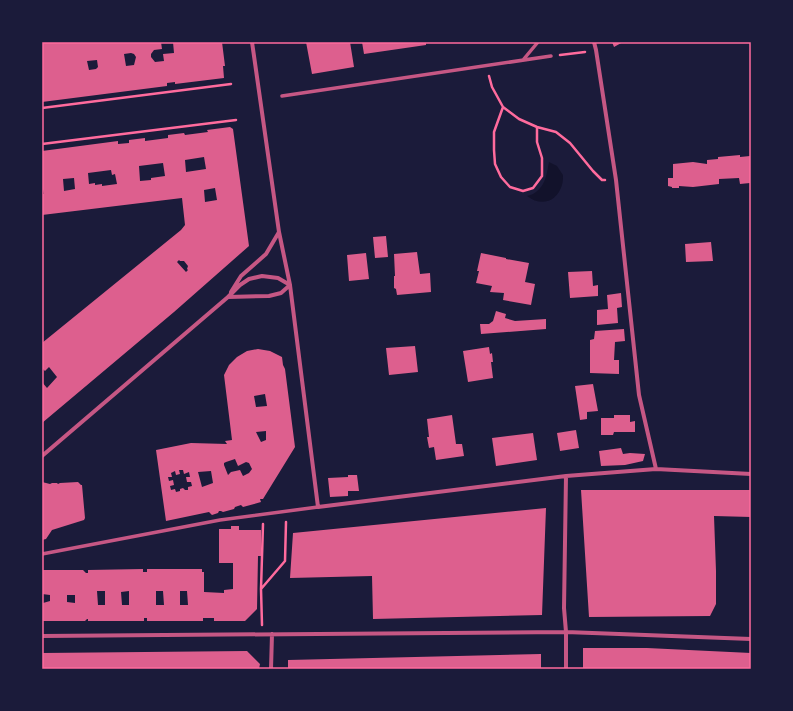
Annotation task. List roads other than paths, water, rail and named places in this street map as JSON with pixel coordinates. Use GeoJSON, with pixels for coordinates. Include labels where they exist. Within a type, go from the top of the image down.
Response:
{"type":"FeatureCollection","features":[{"type":"Feature","properties":{"kind":"street"},"geometry":{"type":"LineString","coordinates":[[252,42],[279,232],[290,285],[318,507]]}},
{"type":"Feature","properties":{"kind":"street"},"geometry":{"type":"LineString","coordinates":[[523,60],[538,42]]}},
{"type":"Feature","properties":{"kind":"street"},"geometry":{"type":"LineString","coordinates":[[594,42],[616,180],[639,395],[656,469]]}},
{"type":"Feature","properties":{"kind":"street"},"geometry":{"type":"LineString","coordinates":[[282,96],[552,56]]}},
{"type":"Feature","properties":{"kind":"street"},"geometry":{"type":"LineString","coordinates":[[228,297],[241,276],[266,254],[279,232]]}},
{"type":"Feature","properties":{"kind":"street"},"geometry":{"type":"LineString","coordinates":[[42,456],[228,297],[240,285],[249,279],[262,276],[278,278],[290,285]]}},
{"type":"Feature","properties":{"kind":"street"},"geometry":{"type":"LineString","coordinates":[[228,297],[269,296],[281,293],[290,285]]}},
{"type":"Feature","properties":{"kind":"street"},"geometry":{"type":"LineString","coordinates":[[42,554],[220,520],[566,476],[656,469],[751,474]]}},
{"type":"Feature","properties":{"kind":"street"},"geometry":{"type":"LineString","coordinates":[[566,476],[564,608],[566,632],[566,669]]}},
{"type":"Feature","properties":{"kind":"street"},"geometry":{"type":"LineString","coordinates":[[42,636],[566,632],[751,639]]}},
{"type":"Feature","properties":{"kind":"street"},"geometry":{"type":"LineString","coordinates":[[271,669],[272,634]]}}]}
